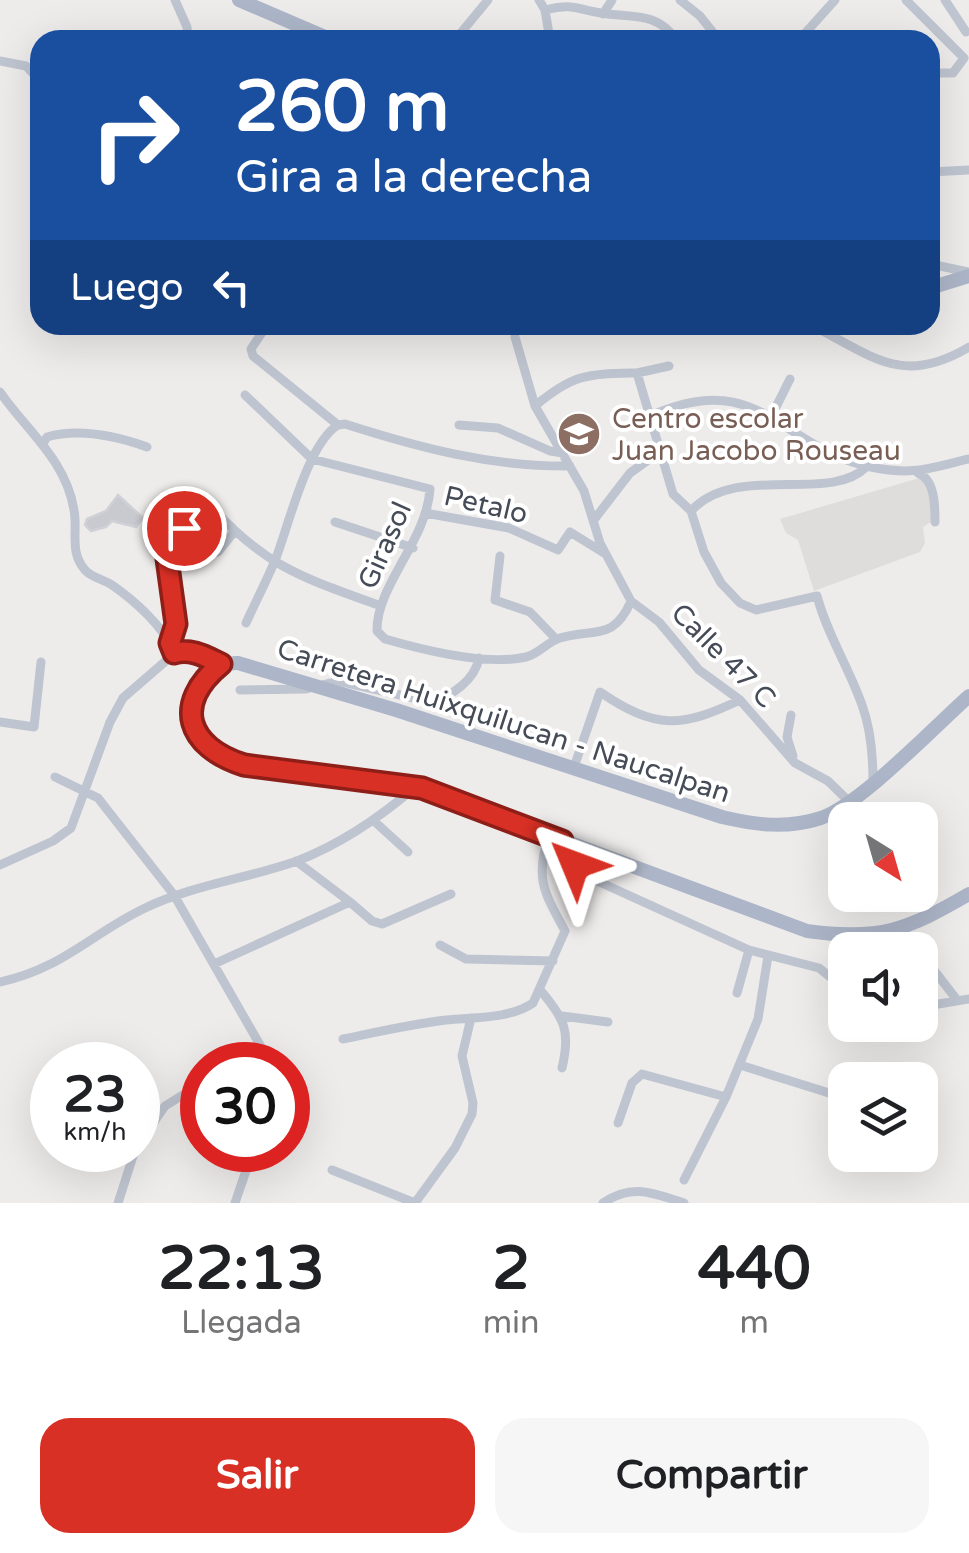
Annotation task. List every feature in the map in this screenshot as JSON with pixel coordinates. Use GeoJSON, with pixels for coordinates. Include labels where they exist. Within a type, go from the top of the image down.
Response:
{"type":"FeatureCollection","features":[{"type":"Feature","properties":{"kind":"main road"},"geometry":{"type":"LineString","coordinates":[[239,0],[309,30]]}},
{"type":"Feature","properties":{"kind":"main road"},"geometry":{"type":"LineString","coordinates":[[940,284],[969,274]]}},
{"type":"Feature","properties":{"kind":"main road"},"geometry":{"type":"LineString","coordinates":[[221,664],[197,690],[191,709],[194,727],[220,757],[262,768],[416,787],[806,931],[869,936],[904,928],[969,894]]}},
{"type":"Feature","properties":{"kind":"main road","name":"Carretera Huixquilucan - Naucalpan"},"geometry":{"type":"LineString","coordinates":[[221,664],[250,665],[321,686],[572,770],[752,824],[800,823],[825,816],[873,782],[965,697]]}},
{"type":"Feature","properties":{"kind":"street"},"geometry":{"type":"LineString","coordinates":[[175,0],[186,30]]}},
{"type":"Feature","properties":{"kind":"street"},"geometry":{"type":"LineString","coordinates":[[463,30],[488,0]]}},
{"type":"Feature","properties":{"kind":"street"},"geometry":{"type":"LineString","coordinates":[[538,0],[545,10],[548,30]]}},
{"type":"Feature","properties":{"kind":"street"},"geometry":{"type":"LineString","coordinates":[[603,14],[612,0]]}},
{"type":"Feature","properties":{"kind":"street"},"geometry":{"type":"LineString","coordinates":[[680,0],[711,30]]}},
{"type":"Feature","properties":{"kind":"street"},"geometry":{"type":"LineString","coordinates":[[817,0],[822,13]]}},
{"type":"Feature","properties":{"kind":"street"},"geometry":{"type":"LineString","coordinates":[[807,30],[834,0]]}},
{"type":"Feature","properties":{"kind":"street"},"geometry":{"type":"LineString","coordinates":[[906,0],[936,30]]}},
{"type":"Feature","properties":{"kind":"street"},"geometry":{"type":"LineString","coordinates":[[945,0],[966,32]]}},
{"type":"Feature","properties":{"kind":"street"},"geometry":{"type":"LineString","coordinates":[[545,10],[578,6],[603,14],[652,19],[667,30]]}},
{"type":"Feature","properties":{"kind":"street"},"geometry":{"type":"LineString","coordinates":[[940,34],[964,58],[954,73],[940,73]]}},
{"type":"Feature","properties":{"kind":"street"},"geometry":{"type":"LineString","coordinates":[[0,61],[30,70]]}},
{"type":"Feature","properties":{"kind":"street"},"geometry":{"type":"LineString","coordinates":[[940,171],[969,170]]}},
{"type":"Feature","properties":{"kind":"street"},"geometry":{"type":"LineString","coordinates":[[940,267],[969,274]]}},
{"type":"Feature","properties":{"kind":"street"},"geometry":{"type":"LineString","coordinates":[[260,335],[251,349],[253,356],[335,426]]}},
{"type":"Feature","properties":{"kind":"street"},"geometry":{"type":"LineString","coordinates":[[831,335],[886,363],[909,367],[935,364],[969,347]]}},
{"type":"Feature","properties":{"kind":"street","name":"Calle 47 C"},"geometry":{"type":"LineString","coordinates":[[515,337],[535,406],[586,497],[606,554],[631,601],[659,622],[699,670],[740,700],[796,763],[828,781],[850,800]]}},
{"type":"Feature","properties":{"kind":"street"},"geometry":{"type":"LineString","coordinates":[[535,406],[569,380],[669,366]]}},
{"type":"Feature","properties":{"kind":"street"},"geometry":{"type":"LineString","coordinates":[[637,373],[674,494],[690,511],[704,552],[721,583],[746,608],[756,610],[817,596],[862,704],[873,753],[873,782]]}},
{"type":"Feature","properties":{"kind":"street"},"geometry":{"type":"LineString","coordinates":[[772,415],[790,379]]}},
{"type":"Feature","properties":{"kind":"street"},"geometry":{"type":"LineString","coordinates":[[0,392],[44,442],[60,468],[74,510],[74,548],[87,573],[110,583],[140,608],[172,648],[194,652],[221,664]]}},
{"type":"Feature","properties":{"kind":"street"},"geometry":{"type":"LineString","coordinates":[[245,396],[312,458]]}},
{"type":"Feature","properties":{"kind":"street"},"geometry":{"type":"LineString","coordinates":[[650,416],[688,403],[742,402],[866,466],[926,476],[934,496],[935,522]]}},
{"type":"Feature","properties":{"kind":"street"},"geometry":{"type":"LineString","coordinates":[[246,623],[274,563],[312,458],[335,426],[346,424],[422,448],[500,464],[570,466]]}},
{"type":"Feature","properties":{"kind":"street"},"geometry":{"type":"LineString","coordinates":[[458,425],[498,428],[563,453]]}},
{"type":"Feature","properties":{"kind":"street"},"geometry":{"type":"LineString","coordinates":[[44,442],[56,434],[101,435],[147,447]]}},
{"type":"Feature","properties":{"kind":"street"},"geometry":{"type":"LineString","coordinates":[[593,521],[630,473],[662,450]]}},
{"type":"Feature","properties":{"kind":"street","name":"Girasol"},"geometry":{"type":"LineString","coordinates":[[312,458],[430,488],[413,548],[381,606],[377,631],[385,639],[479,658]]}},
{"type":"Feature","properties":{"kind":"street"},"geometry":{"type":"LineString","coordinates":[[918,473],[969,459]]}},
{"type":"Feature","properties":{"kind":"street"},"geometry":{"type":"LineString","coordinates":[[690,511],[704,497],[717,493],[749,485],[837,480],[856,475],[866,466]]}},
{"type":"Feature","properties":{"kind":"street"},"geometry":{"type":"LineString","coordinates":[[207,502],[234,532],[274,563],[303,578],[381,606]]}},
{"type":"Feature","properties":{"kind":"street","name":"Petalo"},"geometry":{"type":"LineString","coordinates":[[425,512],[509,528],[558,550],[570,532],[606,554]]}},
{"type":"Feature","properties":{"kind":"street"},"geometry":{"type":"LineString","coordinates":[[335,522],[413,548]]}},
{"type":"Feature","properties":{"kind":"street"},"geometry":{"type":"LineString","coordinates":[[0,864],[65,834],[77,816],[110,722],[123,698],[172,648],[176,624],[165,551],[167,538],[181,527],[208,550],[218,552],[234,532]]}},
{"type":"Feature","properties":{"kind":"street"},"geometry":{"type":"LineString","coordinates":[[500,556],[495,600],[530,612],[556,640]]}},
{"type":"Feature","properties":{"kind":"street"},"geometry":{"type":"LineString","coordinates":[[240,690],[275,692],[338,681],[432,702],[444,698],[470,678],[479,658],[530,656],[556,640],[611,629],[621,622],[631,601]]}},
{"type":"Feature","properties":{"kind":"street"},"geometry":{"type":"LineString","coordinates":[[0,722],[34,727],[41,662]]}},
{"type":"Feature","properties":{"kind":"street"},"geometry":{"type":"LineString","coordinates":[[572,770],[600,692],[627,708],[671,722],[705,717],[740,700]]}},
{"type":"Feature","properties":{"kind":"street"},"geometry":{"type":"LineString","coordinates":[[791,716],[787,737],[796,763]]}},
{"type":"Feature","properties":{"kind":"street"},"geometry":{"type":"LineString","coordinates":[[56,777],[86,790],[105,804],[120,830],[174,895],[258,1042]]}},
{"type":"Feature","properties":{"kind":"street"},"geometry":{"type":"LineString","coordinates":[[0,982],[59,962],[139,910],[174,895],[296,861],[374,822],[416,787]]}},
{"type":"Feature","properties":{"kind":"street"},"geometry":{"type":"LineString","coordinates":[[374,822],[408,852]]}},
{"type":"Feature","properties":{"kind":"street"},"geometry":{"type":"LineString","coordinates":[[555,838],[583,873],[749,950],[819,968],[828,975]]}},
{"type":"Feature","properties":{"kind":"street"},"geometry":{"type":"LineString","coordinates":[[343,1039],[522,1010],[533,1003],[565,932],[543,888],[540,872],[555,838]]}},
{"type":"Feature","properties":{"kind":"street"},"geometry":{"type":"LineString","coordinates":[[296,861],[372,921],[382,924],[450,894]]}},
{"type":"Feature","properties":{"kind":"street"},"geometry":{"type":"LineString","coordinates":[[214,964],[350,902]]}},
{"type":"Feature","properties":{"kind":"street"},"geometry":{"type":"LineString","coordinates":[[440,945],[466,958],[554,961]]}},
{"type":"Feature","properties":{"kind":"street"},"geometry":{"type":"LineString","coordinates":[[737,993],[749,950]]}},
{"type":"Feature","properties":{"kind":"street"},"geometry":{"type":"LineString","coordinates":[[684,1180],[726,1097],[758,1018],[768,956]]}},
{"type":"Feature","properties":{"kind":"street"},"geometry":{"type":"LineString","coordinates":[[938,975],[957,1000]]}},
{"type":"Feature","properties":{"kind":"street"},"geometry":{"type":"LineString","coordinates":[[541,991],[562,1016],[566,1049],[562,1068]]}},
{"type":"Feature","properties":{"kind":"street"},"geometry":{"type":"LineString","coordinates":[[938,1004],[969,999]]}},
{"type":"Feature","properties":{"kind":"street"},"geometry":{"type":"LineString","coordinates":[[562,1016],[608,1022]]}},
{"type":"Feature","properties":{"kind":"street"},"geometry":{"type":"LineString","coordinates":[[332,1170],[415,1203],[455,1148],[472,1114],[462,1056],[470,1018]]}},
{"type":"Feature","properties":{"kind":"street"},"geometry":{"type":"LineString","coordinates":[[740,1065],[828,1093]]}},
{"type":"Feature","properties":{"kind":"street"},"geometry":{"type":"LineString","coordinates":[[618,1124],[632,1083],[642,1074],[726,1097]]}},
{"type":"Feature","properties":{"kind":"street"},"geometry":{"type":"LineString","coordinates":[[160,1113],[180,1097]]}},
{"type":"Feature","properties":{"kind":"street"},"geometry":{"type":"LineString","coordinates":[[118,1203],[128,1172]]}},
{"type":"Feature","properties":{"kind":"street"},"geometry":{"type":"LineString","coordinates":[[235,1203],[246,1172]]}},
{"type":"Feature","properties":{"kind":"street"},"geometry":{"type":"LineString","coordinates":[[603,1203],[615,1195],[636,1190],[684,1203]]}},
{"type":"Feature","properties":{"kind":"shaded area"},"geometry":{"type":"Polygon","coordinates":[[[926,476],[935,519],[923,527],[925,543],[920,552],[814,591],[798,540],[786,533],[780,519],[926,476]]]}},
{"type":"Feature","properties":{"kind":"building"},"geometry":{"type":"Polygon","coordinates":[[[118,495],[143,518],[136,527],[112,521],[91,531],[85,525],[87,519],[106,511],[118,495]]]}},
{"type":"Feature","properties":{"kind":"place","name":"Centro escolar Juan Jacobo Rouseau"},"geometry":{"type":"Point","coordinates":[579,434]}},
{"type":"Feature","properties":{"kind":"route"},"geometry":{"type":"LineString","coordinates":[[184,528],[174,529],[165,544],[176,624],[170,643],[174,653],[194,652],[221,664],[197,690],[191,709],[194,727],[220,757],[244,765],[422,788],[562,841],[564,854],[575,865]]}}]}
